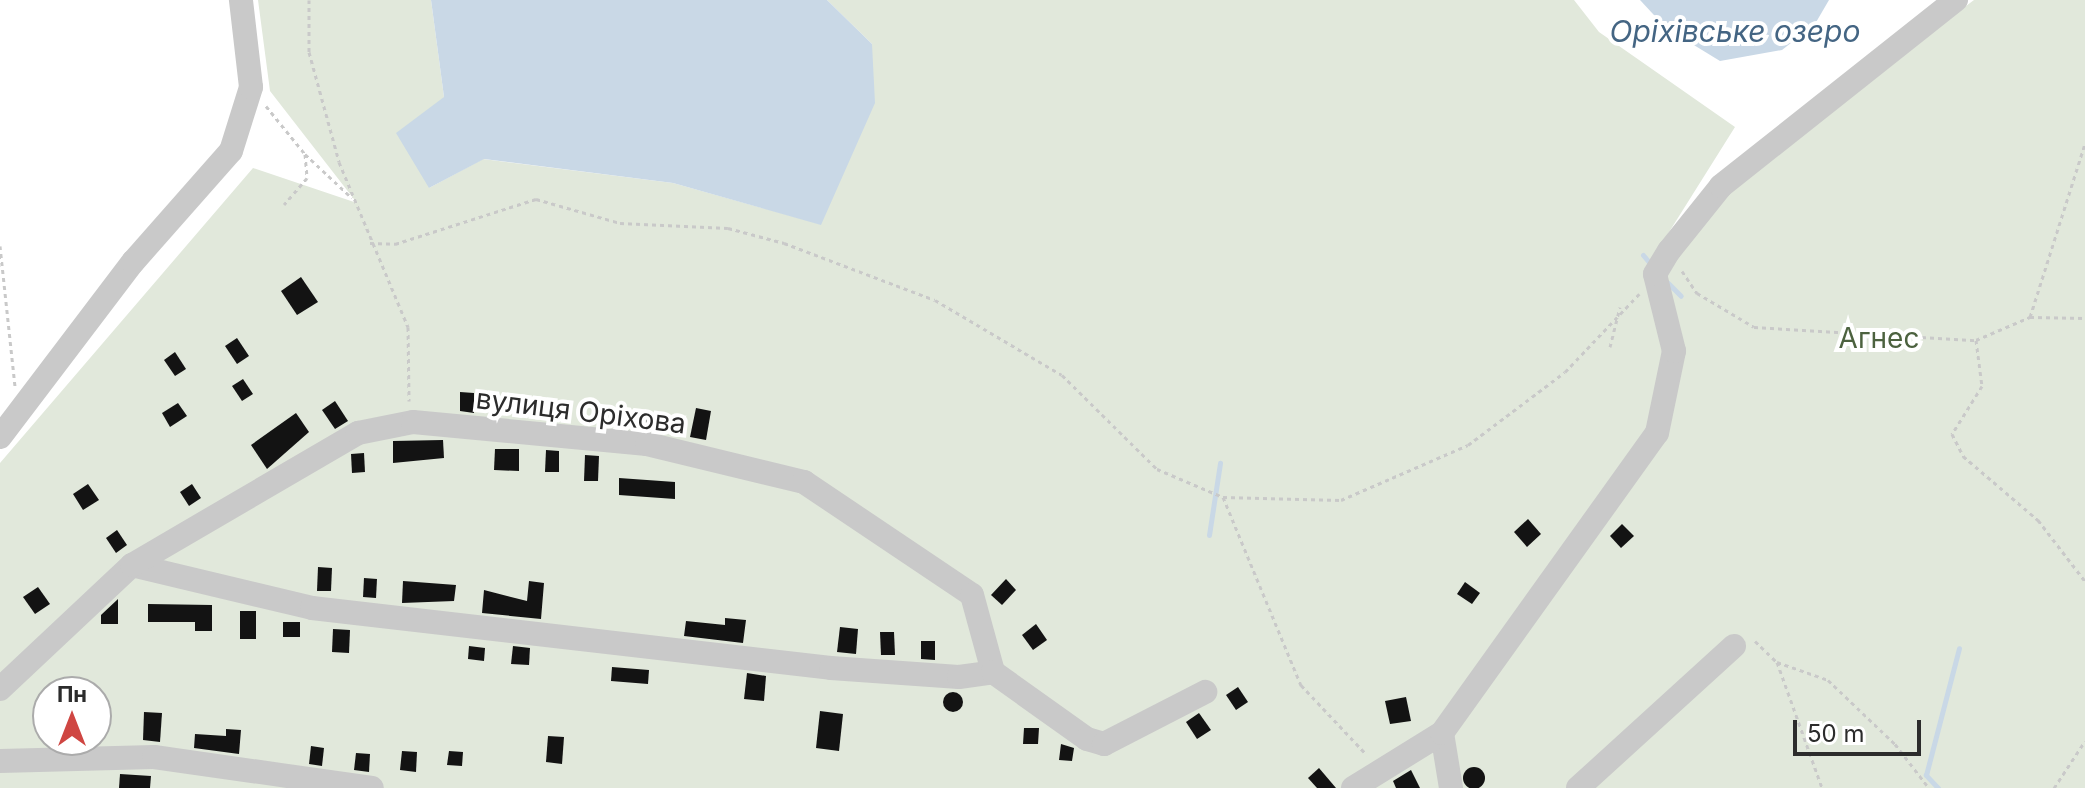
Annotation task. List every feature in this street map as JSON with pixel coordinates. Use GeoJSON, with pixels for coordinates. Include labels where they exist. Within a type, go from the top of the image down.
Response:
{"type":"FeatureCollection","features":[{"type":"Feature","properties":{"kind":"street"},"geometry":{"type":"LineString","coordinates":[[0,437],[133,262],[231,151],[251,87],[241,0]]}},
{"type":"Feature","properties":{"kind":"street"},"geometry":{"type":"LineString","coordinates":[[1353,788],[1378,766],[1442,733],[1657,433],[1674,351],[1657,282],[1669,251],[1721,186],[1956,0]]}},
{"type":"Feature","properties":{"kind":"street","name":"вулиця Оріхова"},"geometry":{"type":"LineString","coordinates":[[0,689],[132,565],[358,433],[413,422],[647,444],[804,482],[972,595],[993,672]]}},
{"type":"Feature","properties":{"kind":"street"},"geometry":{"type":"LineString","coordinates":[[132,565],[312,608],[831,668],[959,677],[993,672],[1104,744],[1205,692]]}},
{"type":"Feature","properties":{"kind":"street"},"geometry":{"type":"LineString","coordinates":[[1578,788],[1734,646]]}},
{"type":"Feature","properties":{"kind":"street"},"geometry":{"type":"LineString","coordinates":[[1442,733],[1451,788]]}},
{"type":"Feature","properties":{"kind":"street"},"geometry":{"type":"LineString","coordinates":[[0,761],[154,757],[372,788]]}},
{"type":"Feature","properties":{"kind":"path"},"geometry":{"type":"LineString","coordinates":[[309,0],[309,52],[353,199],[408,327],[404,374],[413,422]]}},
{"type":"Feature","properties":{"kind":"path"},"geometry":{"type":"LineString","coordinates":[[251,87],[305,154],[353,199]]}},
{"type":"Feature","properties":{"kind":"path"},"geometry":{"type":"LineString","coordinates":[[2030,317],[2085,144]]}},
{"type":"Feature","properties":{"kind":"path"},"geometry":{"type":"LineString","coordinates":[[284,204],[307,178],[305,154]]}},
{"type":"Feature","properties":{"kind":"path"},"geometry":{"type":"LineString","coordinates":[[370,243],[395,244],[536,199],[620,223],[728,228],[784,243],[935,300],[1062,375],[1157,469],[1223,497],[1341,500],[1468,445],[1565,372],[1620,307],[1657,282]]}},
{"type":"Feature","properties":{"kind":"path"},"geometry":{"type":"LineString","coordinates":[[0,246],[8,380],[27,403]]}},
{"type":"Feature","properties":{"kind":"path"},"geometry":{"type":"LineString","coordinates":[[1669,251],[1697,293],[1754,327],[1976,340],[2030,317],[2085,318]]}},
{"type":"Feature","properties":{"kind":"path"},"geometry":{"type":"LineString","coordinates":[[1610,347],[1620,307]]}},
{"type":"Feature","properties":{"kind":"path"},"geometry":{"type":"LineString","coordinates":[[1976,340],[1982,386],[1952,434],[1963,456],[2038,520],[2085,581]]}},
{"type":"Feature","properties":{"kind":"path"},"geometry":{"type":"LineString","coordinates":[[1223,497],[1301,685],[1378,766]]}},
{"type":"Feature","properties":{"kind":"path"},"geometry":{"type":"LineString","coordinates":[[1734,646],[1755,641],[1777,662],[1828,680],[1895,744],[1929,788]]}},
{"type":"Feature","properties":{"kind":"path"},"geometry":{"type":"LineString","coordinates":[[1777,662],[1822,788]]}},
{"type":"Feature","properties":{"kind":"path"},"geometry":{"type":"LineString","coordinates":[[2054,788],[2085,741]]}},
{"type":"Feature","properties":{"kind":"green space","name":"Агнес"},"geometry":{"type":"Polygon","coordinates":[[[258,0],[431,0],[444,97],[429,188],[483,159],[673,183],[820,224],[872,44],[827,0],[1574,0],[1599,32],[1735,127],[1654,256],[1796,134],[1974,0],[2085,0],[2085,788],[0,788],[0,463],[253,168],[357,203],[270,91],[258,0]]]}},
{"type":"Feature","properties":{"kind":"water"},"geometry":{"type":"Polygon","coordinates":[[[431,0],[827,0],[872,44],[875,103],[821,225],[673,183],[484,159],[429,188],[396,133],[444,97],[431,0]]]}},
{"type":"Feature","properties":{"kind":"water","name":"Оріхівське озеро"},"geometry":{"type":"Polygon","coordinates":[[[1640,0],[1829,0],[1815,24],[1782,50],[1720,61],[1666,28],[1640,0]]]}},
{"type":"Feature","properties":{"kind":"building"},"geometry":{"type":"Polygon","coordinates":[[[301,277],[318,302],[297,315],[281,291],[301,277]]]}},
{"type":"Feature","properties":{"kind":"building"},"geometry":{"type":"Polygon","coordinates":[[[237,338],[249,356],[237,364],[225,346],[237,338]]]}},
{"type":"Feature","properties":{"kind":"building"},"geometry":{"type":"Polygon","coordinates":[[[175,352],[186,369],[175,376],[164,360],[175,352]]]}},
{"type":"Feature","properties":{"kind":"building"},"geometry":{"type":"Polygon","coordinates":[[[243,379],[253,394],[242,401],[232,386],[243,379]]]}},
{"type":"Feature","properties":{"kind":"building"},"geometry":{"type":"Polygon","coordinates":[[[460,392],[474,393],[474,413],[460,411],[460,392]]]}},
{"type":"Feature","properties":{"kind":"building"},"geometry":{"type":"Polygon","coordinates":[[[335,401],[348,421],[335,429],[322,410],[335,401]]]}},
{"type":"Feature","properties":{"kind":"building"},"geometry":{"type":"Polygon","coordinates":[[[178,403],[187,416],[170,427],[162,413],[178,403]]]}},
{"type":"Feature","properties":{"kind":"building"},"geometry":{"type":"Polygon","coordinates":[[[696,408],[711,411],[706,440],[690,437],[696,408]]]}},
{"type":"Feature","properties":{"kind":"building"},"geometry":{"type":"Polygon","coordinates":[[[296,413],[309,432],[267,469],[251,445],[296,413]]]}},
{"type":"Feature","properties":{"kind":"building"},"geometry":{"type":"Polygon","coordinates":[[[651,414],[657,414],[662,422],[660,428],[651,430],[646,425],[646,419],[651,414]]]}},
{"type":"Feature","properties":{"kind":"building"},"geometry":{"type":"Polygon","coordinates":[[[443,440],[444,458],[393,463],[393,441],[443,440]]]}},
{"type":"Feature","properties":{"kind":"building"},"geometry":{"type":"Polygon","coordinates":[[[495,449],[519,449],[519,471],[494,470],[495,449]]]}},
{"type":"Feature","properties":{"kind":"building"},"geometry":{"type":"Polygon","coordinates":[[[546,450],[559,451],[559,472],[545,472],[546,450]]]}},
{"type":"Feature","properties":{"kind":"building"},"geometry":{"type":"Polygon","coordinates":[[[364,453],[365,472],[352,473],[351,454],[364,453]]]}},
{"type":"Feature","properties":{"kind":"building"},"geometry":{"type":"Polygon","coordinates":[[[585,455],[599,456],[598,481],[584,481],[585,455]]]}},
{"type":"Feature","properties":{"kind":"building"},"geometry":{"type":"Polygon","coordinates":[[[619,478],[675,482],[675,499],[619,495],[619,478]]]}},
{"type":"Feature","properties":{"kind":"building"},"geometry":{"type":"Polygon","coordinates":[[[88,484],[99,500],[83,510],[73,494],[88,484]]]}},
{"type":"Feature","properties":{"kind":"building"},"geometry":{"type":"Polygon","coordinates":[[[192,484],[201,498],[189,506],[180,492],[192,484]]]}},
{"type":"Feature","properties":{"kind":"building"},"geometry":{"type":"Polygon","coordinates":[[[1528,519],[1541,534],[1527,547],[1514,532],[1528,519]]]}},
{"type":"Feature","properties":{"kind":"building"},"geometry":{"type":"Polygon","coordinates":[[[1622,524],[1634,536],[1621,548],[1610,536],[1622,524]]]}},
{"type":"Feature","properties":{"kind":"building"},"geometry":{"type":"Polygon","coordinates":[[[117,530],[127,545],[116,553],[106,538],[117,530]]]}},
{"type":"Feature","properties":{"kind":"building"},"geometry":{"type":"Polygon","coordinates":[[[318,567],[332,568],[331,591],[317,591],[318,567]]]}},
{"type":"Feature","properties":{"kind":"building"},"geometry":{"type":"Polygon","coordinates":[[[364,578],[377,579],[376,598],[363,597],[364,578]]]}},
{"type":"Feature","properties":{"kind":"building"},"geometry":{"type":"Polygon","coordinates":[[[1006,579],[1016,590],[1002,605],[991,595],[1006,579]]]}},
{"type":"Feature","properties":{"kind":"building"},"geometry":{"type":"Polygon","coordinates":[[[403,581],[456,585],[454,601],[402,603],[403,581]]]}},
{"type":"Feature","properties":{"kind":"building"},"geometry":{"type":"Polygon","coordinates":[[[529,581],[544,583],[541,619],[482,613],[484,590],[527,601],[529,581]]]}},
{"type":"Feature","properties":{"kind":"building"},"geometry":{"type":"Polygon","coordinates":[[[1465,582],[1480,593],[1472,604],[1457,594],[1465,582]]]}},
{"type":"Feature","properties":{"kind":"building"},"geometry":{"type":"Polygon","coordinates":[[[38,587],[50,604],[35,614],[23,597],[38,587]]]}},
{"type":"Feature","properties":{"kind":"building"},"geometry":{"type":"Polygon","coordinates":[[[118,599],[118,624],[101,624],[101,615],[118,599]]]}},
{"type":"Feature","properties":{"kind":"building"},"geometry":{"type":"Polygon","coordinates":[[[148,604],[212,605],[212,631],[195,631],[195,622],[148,622],[148,604]]]}},
{"type":"Feature","properties":{"kind":"building"},"geometry":{"type":"Polygon","coordinates":[[[240,611],[256,611],[256,639],[240,639],[240,611]]]}},
{"type":"Feature","properties":{"kind":"building"},"geometry":{"type":"Polygon","coordinates":[[[725,618],[746,620],[743,643],[684,636],[686,621],[725,625],[725,618]]]}},
{"type":"Feature","properties":{"kind":"building"},"geometry":{"type":"Polygon","coordinates":[[[283,622],[300,622],[300,637],[283,637],[283,622]]]}},
{"type":"Feature","properties":{"kind":"building"},"geometry":{"type":"Polygon","coordinates":[[[1036,624],[1047,640],[1033,650],[1022,635],[1036,624]]]}},
{"type":"Feature","properties":{"kind":"building"},"geometry":{"type":"Polygon","coordinates":[[[840,627],[858,629],[856,654],[837,652],[840,627]]]}},
{"type":"Feature","properties":{"kind":"building"},"geometry":{"type":"Polygon","coordinates":[[[333,629],[350,630],[349,653],[332,652],[333,629]]]}},
{"type":"Feature","properties":{"kind":"building"},"geometry":{"type":"Polygon","coordinates":[[[880,632],[894,632],[895,655],[881,655],[880,632]]]}},
{"type":"Feature","properties":{"kind":"building"},"geometry":{"type":"Polygon","coordinates":[[[921,641],[935,641],[935,660],[921,659],[921,641]]]}},
{"type":"Feature","properties":{"kind":"building"},"geometry":{"type":"Polygon","coordinates":[[[469,646],[485,648],[484,661],[468,659],[469,646]]]}},
{"type":"Feature","properties":{"kind":"building"},"geometry":{"type":"Polygon","coordinates":[[[513,646],[530,648],[529,665],[511,664],[513,646]]]}},
{"type":"Feature","properties":{"kind":"building"},"geometry":{"type":"Polygon","coordinates":[[[612,667],[649,670],[648,684],[611,681],[612,667]]]}},
{"type":"Feature","properties":{"kind":"building"},"geometry":{"type":"Polygon","coordinates":[[[747,673],[766,676],[764,701],[744,699],[747,673]]]}},
{"type":"Feature","properties":{"kind":"building"},"geometry":{"type":"Polygon","coordinates":[[[1238,687],[1248,702],[1236,710],[1226,695],[1238,687]]]}},
{"type":"Feature","properties":{"kind":"building"},"geometry":{"type":"Polygon","coordinates":[[[953,692],[960,695],[963,702],[960,709],[953,712],[946,709],[943,702],[946,695],[953,692]]]}},
{"type":"Feature","properties":{"kind":"building"},"geometry":{"type":"Polygon","coordinates":[[[1406,697],[1411,721],[1390,724],[1385,701],[1406,697]]]}},
{"type":"Feature","properties":{"kind":"building"},"geometry":{"type":"Polygon","coordinates":[[[820,711],[843,714],[839,751],[816,748],[820,711]]]}},
{"type":"Feature","properties":{"kind":"building"},"geometry":{"type":"Polygon","coordinates":[[[144,712],[162,713],[160,742],[143,740],[144,712]]]}},
{"type":"Feature","properties":{"kind":"building"},"geometry":{"type":"Polygon","coordinates":[[[1199,713],[1211,730],[1197,739],[1186,722],[1199,713]]]}},
{"type":"Feature","properties":{"kind":"building"},"geometry":{"type":"Polygon","coordinates":[[[1024,728],[1039,728],[1038,744],[1023,744],[1024,728]]]}},
{"type":"Feature","properties":{"kind":"building"},"geometry":{"type":"Polygon","coordinates":[[[226,729],[241,730],[239,754],[194,748],[195,734],[226,736],[226,729]]]}},
{"type":"Feature","properties":{"kind":"building"},"geometry":{"type":"Polygon","coordinates":[[[548,736],[564,737],[562,764],[546,762],[548,736]]]}},
{"type":"Feature","properties":{"kind":"building"},"geometry":{"type":"Polygon","coordinates":[[[1061,744],[1074,748],[1072,761],[1059,760],[1061,744]]]}},
{"type":"Feature","properties":{"kind":"building"},"geometry":{"type":"Polygon","coordinates":[[[311,746],[324,748],[322,766],[309,764],[311,746]]]}},
{"type":"Feature","properties":{"kind":"building"},"geometry":{"type":"Polygon","coordinates":[[[402,751],[417,752],[416,772],[400,770],[402,751]]]}},
{"type":"Feature","properties":{"kind":"building"},"geometry":{"type":"Polygon","coordinates":[[[449,751],[463,752],[462,766],[447,765],[449,751]]]}},
{"type":"Feature","properties":{"kind":"building"},"geometry":{"type":"Polygon","coordinates":[[[356,753],[370,754],[369,772],[354,770],[356,753]]]}},
{"type":"Feature","properties":{"kind":"building"},"geometry":{"type":"Polygon","coordinates":[[[1474,767],[1482,770],[1485,778],[1482,786],[1474,789],[1466,786],[1463,778],[1466,770],[1474,767]]]}},
{"type":"Feature","properties":{"kind":"building"},"geometry":{"type":"Polygon","coordinates":[[[1319,768],[1336,788],[1317,788],[1308,778],[1319,768]]]}},
{"type":"Feature","properties":{"kind":"building"},"geometry":{"type":"Polygon","coordinates":[[[1411,770],[1420,788],[1396,788],[1393,781],[1411,770]]]}},
{"type":"Feature","properties":{"kind":"building"},"geometry":{"type":"Polygon","coordinates":[[[120,774],[151,776],[150,788],[119,788],[120,774]]]}},
{"type":"Feature","properties":{"kind":"waterway"},"geometry":{"type":"LineString","coordinates":[[1643,255],[1653,267]]}},
{"type":"Feature","properties":{"kind":"waterway"},"geometry":{"type":"LineString","coordinates":[[1668,283],[1681,296]]}},
{"type":"Feature","properties":{"kind":"waterway"},"geometry":{"type":"LineString","coordinates":[[1209,535],[1220,463]]}},
{"type":"Feature","properties":{"kind":"waterway"},"geometry":{"type":"LineString","coordinates":[[1938,788],[1926,775],[1959,648]]}}]}
